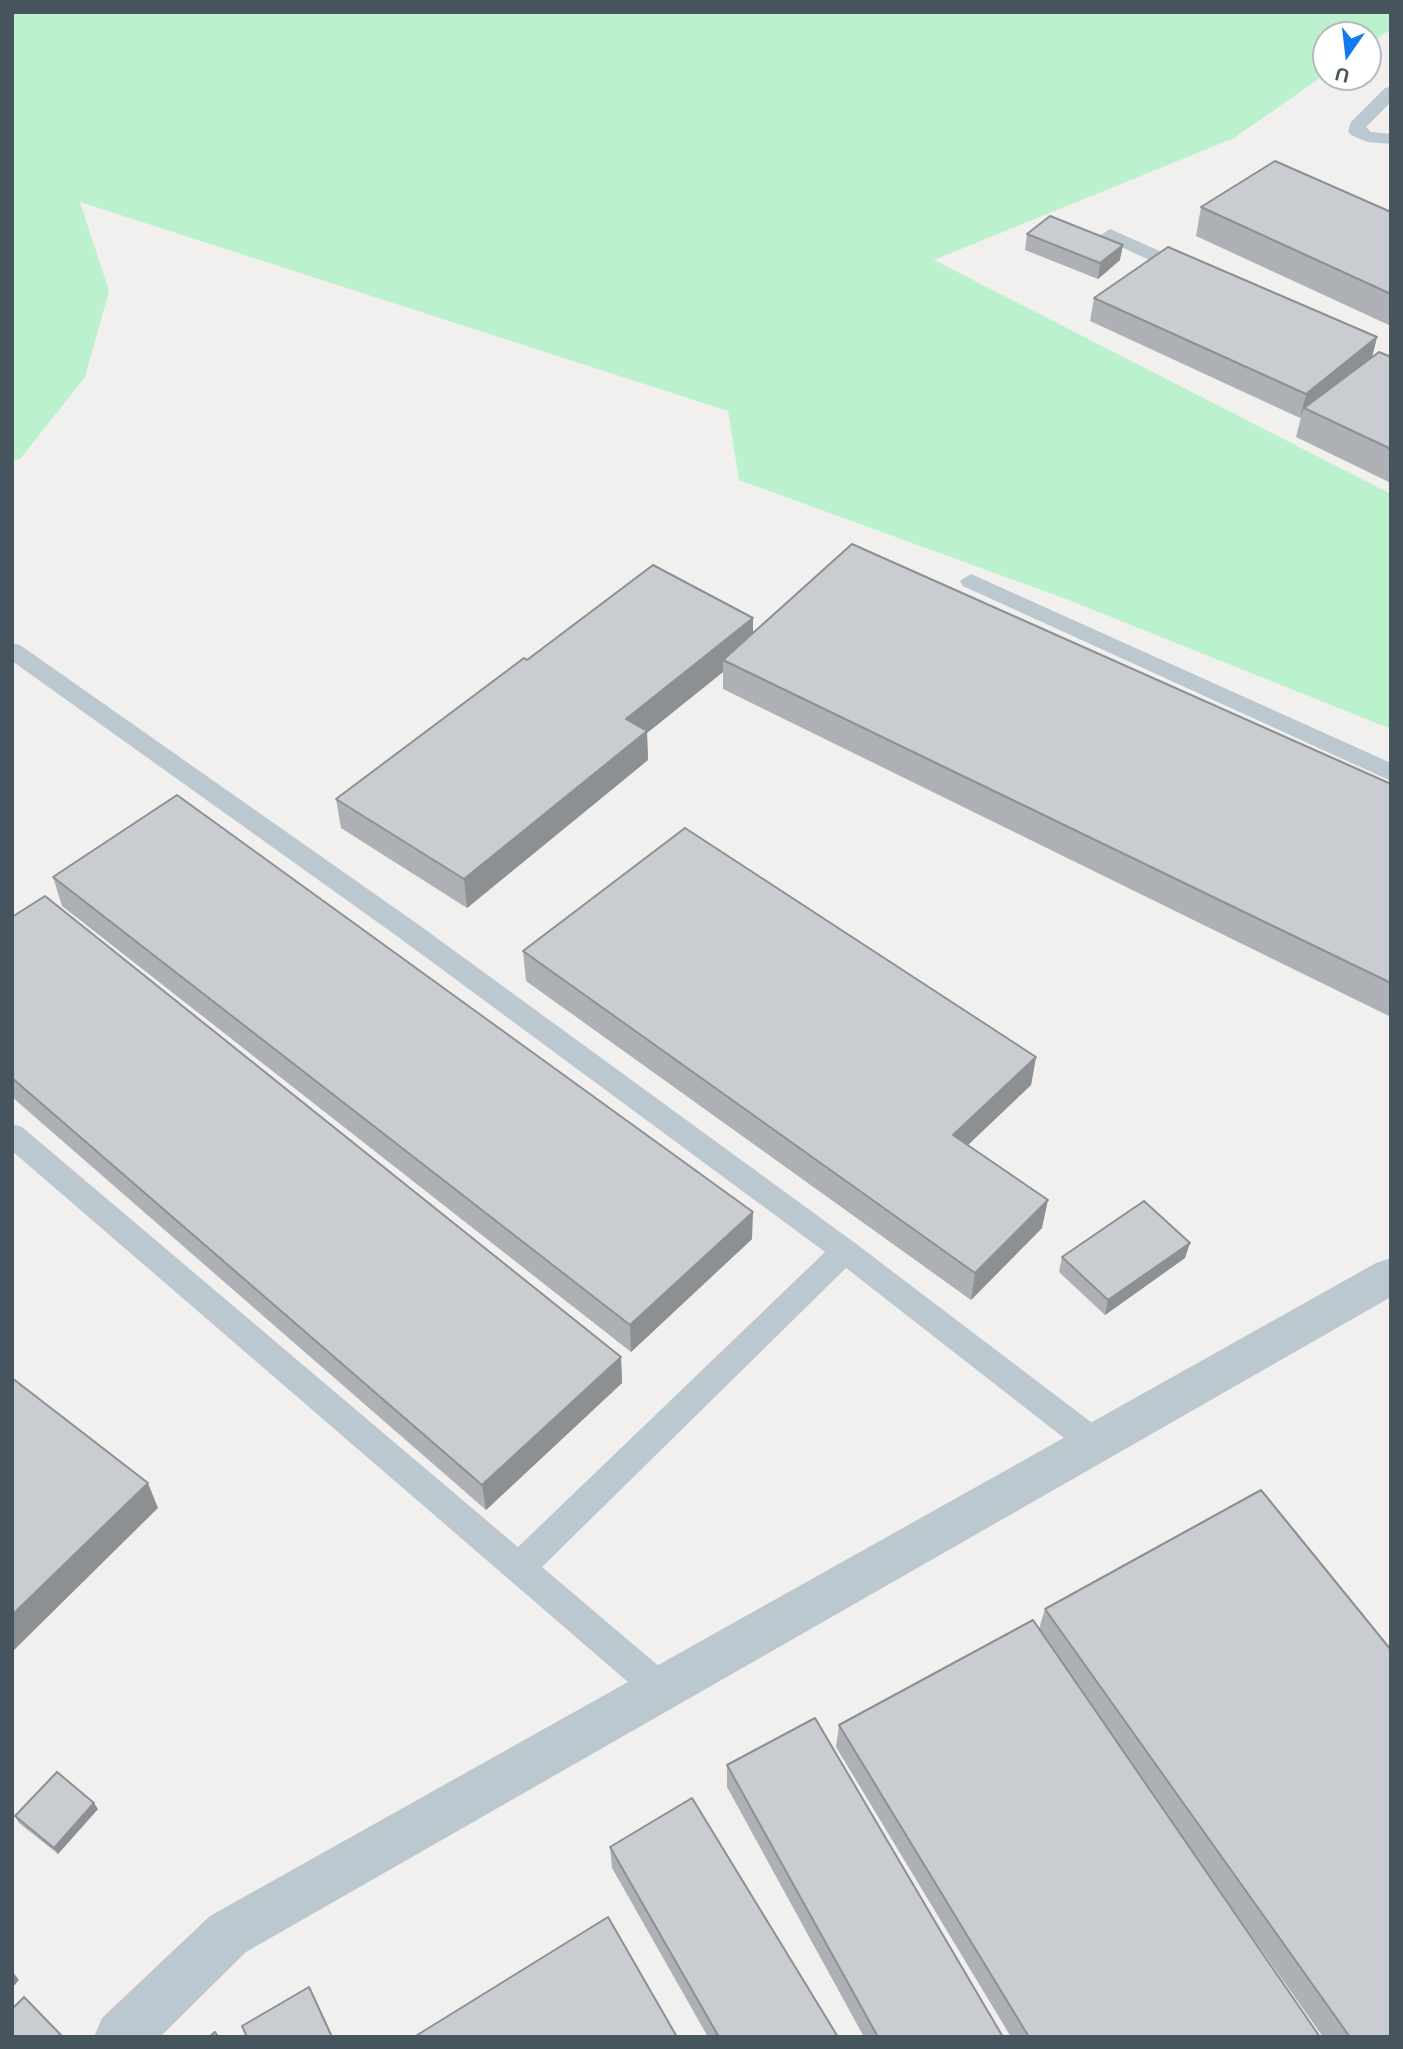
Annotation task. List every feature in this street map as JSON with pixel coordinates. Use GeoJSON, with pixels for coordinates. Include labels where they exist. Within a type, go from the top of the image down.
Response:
{"type":"FeatureCollection","features":[{"type":"Feature","properties":{"kind":"street"},"geometry":{"type":"LineString","coordinates":[[121,2037],[228,1934],[1066,1462],[1093,1442],[1391,1276]]}},
{"type":"Feature","properties":{"kind":"lane"},"geometry":{"type":"LineString","coordinates":[[1391,92],[1357,126],[1360,134],[1391,139]]}},
{"type":"Feature","properties":{"kind":"lane"},"geometry":{"type":"LineString","coordinates":[[1110,234],[1208,279]]}},
{"type":"Feature","properties":{"kind":"lane"},"geometry":{"type":"LineString","coordinates":[[971,581],[1391,773]]}},
{"type":"Feature","properties":{"kind":"lane"},"geometry":{"type":"LineString","coordinates":[[12,650],[421,940],[845,1251],[1093,1442]]}},
{"type":"Feature","properties":{"kind":"lane"},"geometry":{"type":"LineString","coordinates":[[12,1135],[662,1690]]}},
{"type":"Feature","properties":{"kind":"lane"},"geometry":{"type":"LineString","coordinates":[[519,1568],[845,1251]]}},
{"type":"Feature","properties":{"kind":"green space"},"geometry":{"type":"Polygon","coordinates":[[[12,12],[1391,12],[1391,29],[1382,35],[1382,21],[1312,21],[1312,84],[1234,138],[934,260],[1391,494],[1391,729],[1066,599],[739,480],[728,411],[80,202],[109,291],[85,377],[20,459],[12,461],[12,12]]]}},
{"type":"Feature","properties":{"kind":"building"},"geometry":{"type":"Polygon","coordinates":[[[1275,161],[1391,212],[1391,294],[1201,207],[1275,161]]]}},
{"type":"Feature","properties":{"kind":"building"},"geometry":{"type":"Polygon","coordinates":[[[1050,216],[1123,245],[1100,263],[1027,234],[1050,216]]]}},
{"type":"Feature","properties":{"kind":"building"},"geometry":{"type":"Polygon","coordinates":[[[1168,247],[1377,337],[1306,394],[1094,298],[1168,247]]]}},
{"type":"Feature","properties":{"kind":"building"},"geometry":{"type":"Polygon","coordinates":[[[1379,352],[1391,357],[1391,449],[1304,408],[1379,352]]]}},
{"type":"Feature","properties":{"kind":"building"},"geometry":{"type":"Polygon","coordinates":[[[852,544],[1391,784],[1391,983],[723,660],[852,544]]]}},
{"type":"Feature","properties":{"kind":"building"},"geometry":{"type":"Polygon","coordinates":[[[653,565],[753,618],[626,719],[647,731],[464,879],[336,799],[524,658],[527,660],[653,565]]]}},
{"type":"Feature","properties":{"kind":"building"},"geometry":{"type":"Polygon","coordinates":[[[177,795],[753,1212],[630,1325],[53,877],[177,795]]]}},
{"type":"Feature","properties":{"kind":"building"},"geometry":{"type":"Polygon","coordinates":[[[685,828],[1036,1057],[953,1135],[1048,1200],[975,1273],[523,951],[685,828]]]}},
{"type":"Feature","properties":{"kind":"building"},"geometry":{"type":"Polygon","coordinates":[[[45,896],[621,1357],[482,1485],[12,1078],[12,917],[45,896]]]}},
{"type":"Feature","properties":{"kind":"building"},"geometry":{"type":"Polygon","coordinates":[[[1144,1201],[1190,1243],[1108,1300],[1062,1257],[1144,1201]]]}},
{"type":"Feature","properties":{"kind":"building"},"geometry":{"type":"Polygon","coordinates":[[[12,1378],[148,1483],[12,1615],[12,1378]]]}},
{"type":"Feature","properties":{"kind":"building"},"geometry":{"type":"Polygon","coordinates":[[[1261,1490],[1391,1650],[1391,2037],[1350,2037],[1045,1609],[1261,1490]]]}},
{"type":"Feature","properties":{"kind":"building"},"geometry":{"type":"Polygon","coordinates":[[[1033,1620],[1320,2037],[1029,2037],[839,1725],[1033,1620]]]}},
{"type":"Feature","properties":{"kind":"building"},"geometry":{"type":"Polygon","coordinates":[[[815,1718],[1003,2037],[878,2037],[727,1765],[815,1718]]]}},
{"type":"Feature","properties":{"kind":"building"},"geometry":{"type":"Polygon","coordinates":[[[57,1772],[94,1803],[54,1848],[15,1816],[57,1772]]]}},
{"type":"Feature","properties":{"kind":"building"},"geometry":{"type":"Polygon","coordinates":[[[692,1798],[838,2037],[719,2037],[610,1847],[692,1798]]]}},
{"type":"Feature","properties":{"kind":"building"},"geometry":{"type":"Polygon","coordinates":[[[608,1917],[677,2037],[414,2037],[608,1917]]]}},
{"type":"Feature","properties":{"kind":"building"},"geometry":{"type":"Polygon","coordinates":[[[309,1987],[332,2037],[247,2037],[242,2026],[309,1987]]]}},
{"type":"Feature","properties":{"kind":"building"},"geometry":{"type":"Polygon","coordinates":[[[24,1997],[61,2035],[59,2037],[12,2037],[12,2009],[24,1997]]]}}]}
